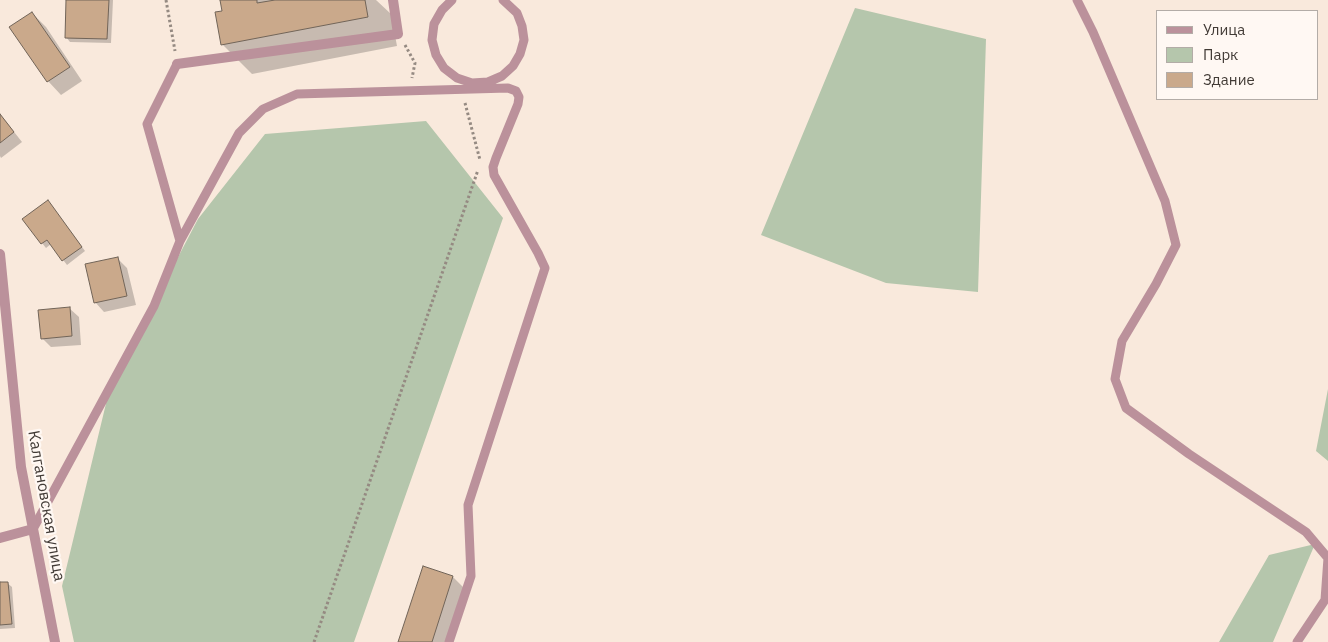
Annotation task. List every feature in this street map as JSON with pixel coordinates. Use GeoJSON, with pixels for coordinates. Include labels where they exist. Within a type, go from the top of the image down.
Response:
{"type":"FeatureCollection","features":[{"type":"Feature","properties":{"kind":"street"},"geometry":{"type":"LineString","coordinates":[[177,64],[398,34],[393,0]]}},
{"type":"Feature","properties":{"kind":"street","name":"Калгановская улица"},"geometry":{"type":"LineString","coordinates":[[0,254],[21,467],[55,642]]}},
{"type":"Feature","properties":{"kind":"street"},"geometry":{"type":"LineString","coordinates":[[0,538],[34,528]]}},
{"type":"Feature","properties":{"kind":"lane"},"geometry":{"type":"LineString","coordinates":[[452,0],[442,10],[434,24],[432,40],[436,55],[444,68],[457,78],[472,83],[488,82],[502,76],[513,66],[520,54],[524,40],[522,26],[517,13],[503,0]]}},
{"type":"Feature","properties":{"kind":"lane"},"geometry":{"type":"LineString","coordinates":[[1077,0],[1093,32],[1165,201],[1176,245],[1156,284],[1122,341],[1115,378],[1126,408],[1189,454],[1306,532],[1328,558],[1325,600],[1297,642]]}},
{"type":"Feature","properties":{"kind":"lane"},"geometry":{"type":"LineString","coordinates":[[177,64],[147,124],[180,241]]}},
{"type":"Feature","properties":{"kind":"lane"},"geometry":{"type":"LineString","coordinates":[[34,528],[154,306],[180,241],[239,133],[262,109],[297,94],[508,88],[516,90],[519,97],[518,104],[496,158],[493,167],[494,175],[538,253],[544,268],[468,505],[471,576],[450,642]]}},
{"type":"Feature","properties":{"kind":"path"},"geometry":{"type":"LineString","coordinates":[[166,0],[177,64]]}},
{"type":"Feature","properties":{"kind":"path"},"geometry":{"type":"LineString","coordinates":[[398,34],[415,62],[409,91]]}},
{"type":"Feature","properties":{"kind":"path"},"geometry":{"type":"LineString","coordinates":[[314,642],[481,163],[461,89]]}},
{"type":"Feature","properties":{"kind":"green space"},"geometry":{"type":"Polygon","coordinates":[[[855,8],[986,39],[978,292],[886,283],[761,235],[855,8]]]}},
{"type":"Feature","properties":{"kind":"green space"},"geometry":{"type":"Polygon","coordinates":[[[426,121],[503,218],[354,642],[74,642],[62,586],[110,387],[198,219],[265,134],[426,121]]]}},
{"type":"Feature","properties":{"kind":"green space"},"geometry":{"type":"Polygon","coordinates":[[[1328,389],[1328,461],[1316,451],[1328,389]]]}},
{"type":"Feature","properties":{"kind":"green space"},"geometry":{"type":"Polygon","coordinates":[[[1315,544],[1273,642],[1219,642],[1269,555],[1315,544]]]}},
{"type":"Feature","properties":{"kind":"building"},"geometry":{"type":"Polygon","coordinates":[[[66,0],[109,0],[107,39],[65,38],[66,0]]]}},
{"type":"Feature","properties":{"kind":"building"},"geometry":{"type":"Polygon","coordinates":[[[220,0],[257,0],[257,3],[275,0],[365,0],[368,17],[221,45],[215,12],[222,11],[220,0]]]}},
{"type":"Feature","properties":{"kind":"building"},"geometry":{"type":"Polygon","coordinates":[[[32,12],[70,67],[47,82],[9,27],[32,12]]]}},
{"type":"Feature","properties":{"kind":"building"},"geometry":{"type":"Polygon","coordinates":[[[0,114],[14,132],[0,143],[0,114]]]}},
{"type":"Feature","properties":{"kind":"building"},"geometry":{"type":"Polygon","coordinates":[[[48,200],[82,247],[62,261],[47,240],[41,244],[22,219],[48,200]]]}},
{"type":"Feature","properties":{"kind":"building"},"geometry":{"type":"Polygon","coordinates":[[[118,257],[127,296],[94,303],[85,264],[118,257]]]}},
{"type":"Feature","properties":{"kind":"building"},"geometry":{"type":"Polygon","coordinates":[[[70,307],[72,336],[41,339],[38,310],[70,307]]]}},
{"type":"Feature","properties":{"kind":"building"},"geometry":{"type":"Polygon","coordinates":[[[423,566],[453,576],[432,642],[398,642],[423,566]]]}},
{"type":"Feature","properties":{"kind":"building"},"geometry":{"type":"Polygon","coordinates":[[[0,582],[8,582],[12,624],[0,625],[0,582]]]}}]}
